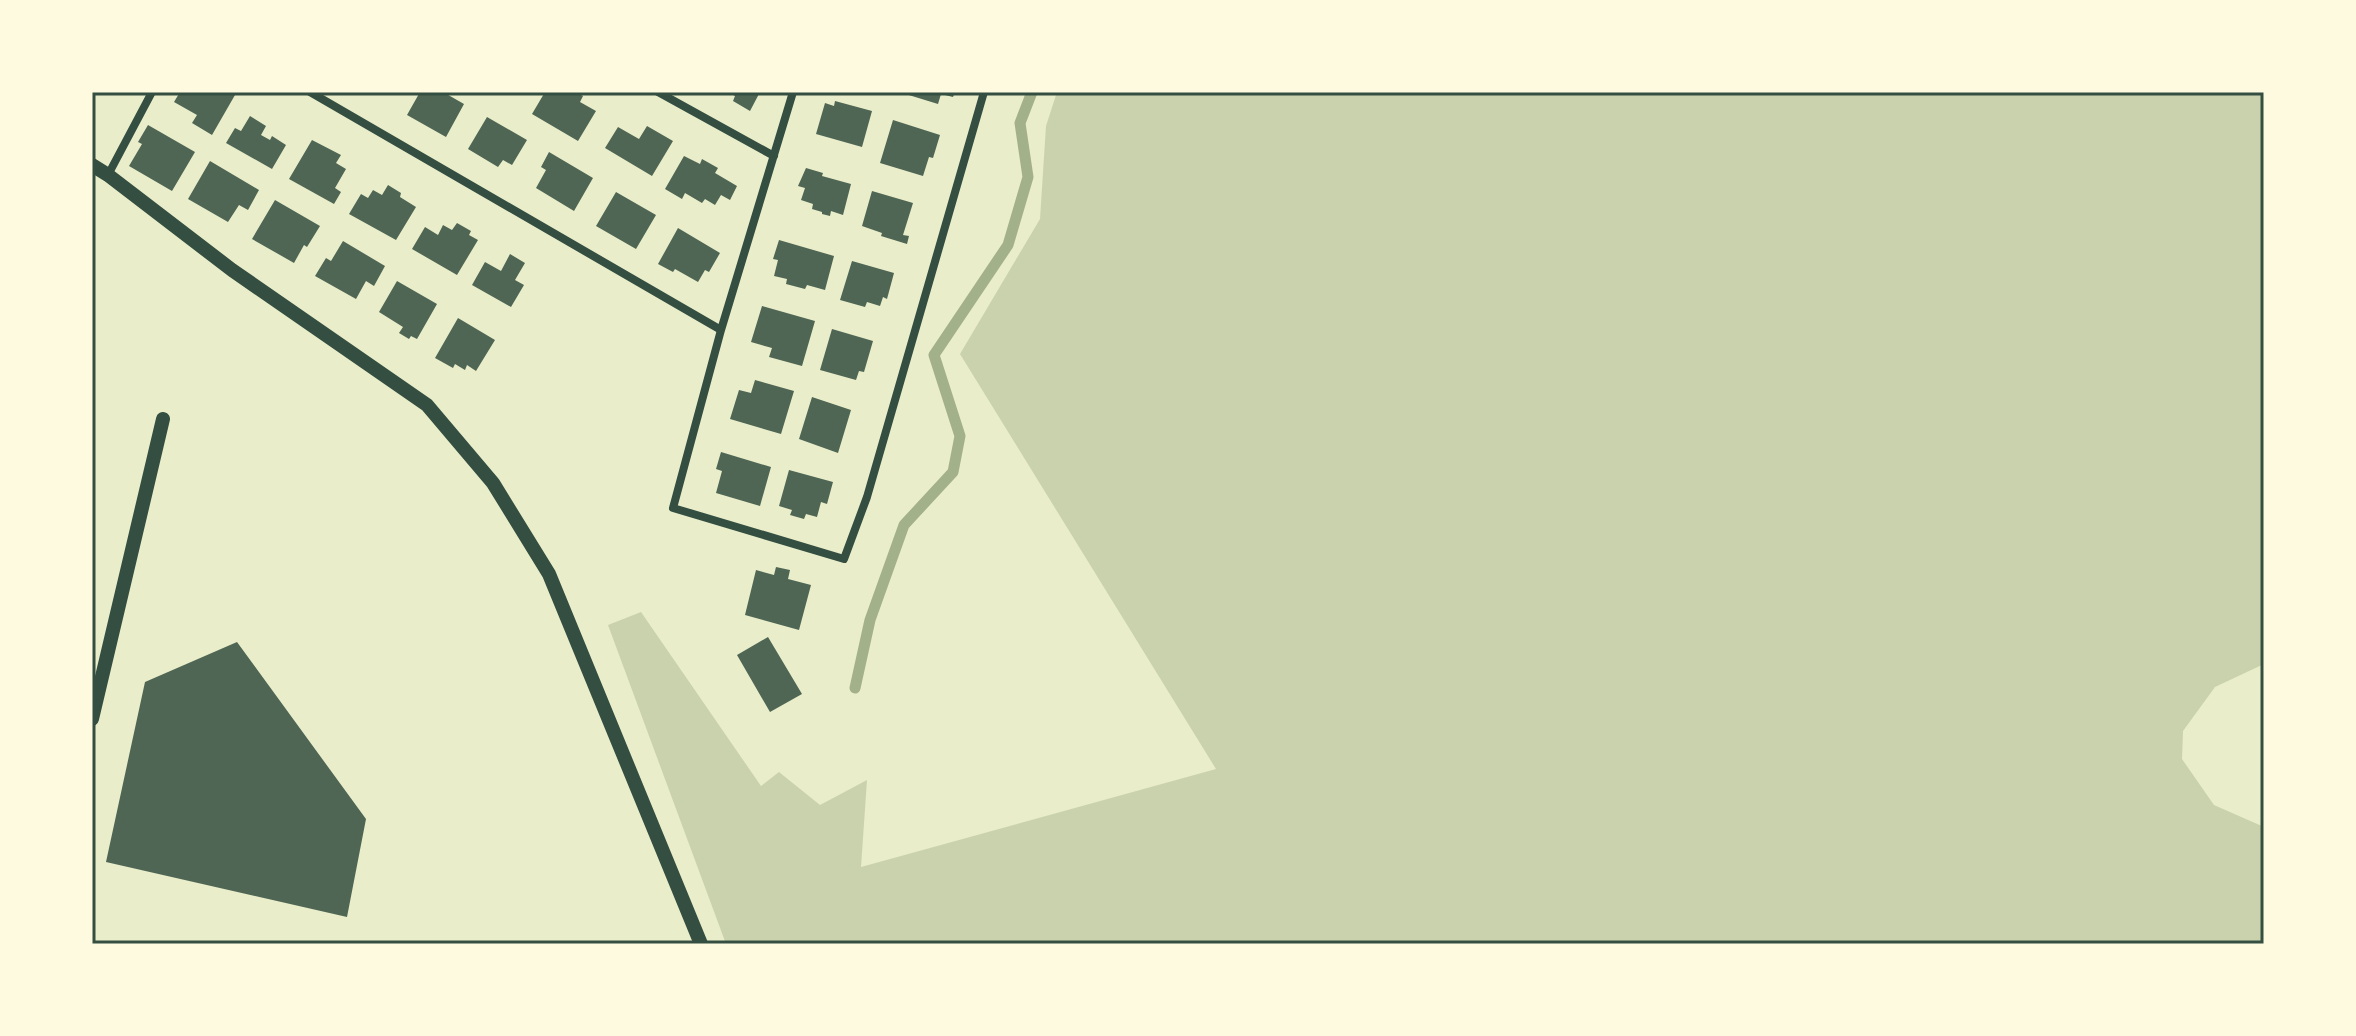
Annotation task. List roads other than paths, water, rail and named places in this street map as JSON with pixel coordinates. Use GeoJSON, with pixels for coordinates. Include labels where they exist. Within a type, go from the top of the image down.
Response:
{"type":"FeatureCollection","features":[{"type":"Feature","properties":{"kind":"street"},"geometry":{"type":"LineString","coordinates":[[108,175],[152,92]]}},
{"type":"Feature","properties":{"kind":"street"},"geometry":{"type":"LineString","coordinates":[[310,92],[721,330]]}},
{"type":"Feature","properties":{"kind":"street"},"geometry":{"type":"LineString","coordinates":[[658,92],[774,156]]}},
{"type":"Feature","properties":{"kind":"street"},"geometry":{"type":"LineString","coordinates":[[793,92],[721,330],[673,508],[844,559],[867,497],[984,92]]}},
{"type":"Feature","properties":{"kind":"street"},"geometry":{"type":"LineString","coordinates":[[92,165],[232,270],[427,405],[493,483],[549,574],[701,944]]}},
{"type":"Feature","properties":{"kind":"street"},"geometry":{"type":"LineString","coordinates":[[92,719],[163,419]]}},
{"type":"Feature","properties":{"kind":"waterway"},"geometry":{"type":"LineString","coordinates":[[855,688],[870,620],[904,525],[953,472],[960,436],[934,355],[1008,245],[1028,177],[1020,123],[1032,92]]}}]}
